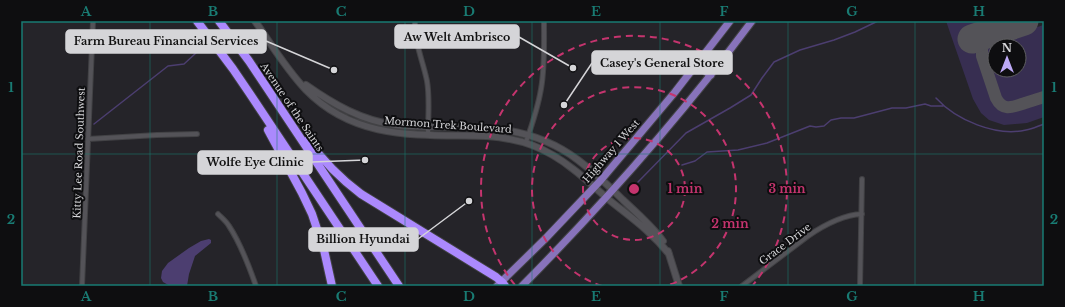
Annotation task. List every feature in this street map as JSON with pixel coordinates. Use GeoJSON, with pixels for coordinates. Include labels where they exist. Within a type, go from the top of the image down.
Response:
{"type":"FeatureCollection","features":[{"type":"Feature","properties":{"kind":"highway"},"geometry":{"type":"LineString","coordinates":[[197,21],[233,69],[378,286]]}},
{"type":"Feature","properties":{"kind":"highway","name":"Avenue of the Saints"},"geometry":{"type":"LineString","coordinates":[[219,21],[264,84],[399,286]]}},
{"type":"Feature","properties":{"kind":"highway"},"geometry":{"type":"LineString","coordinates":[[233,69],[276,143],[305,198],[319,236],[332,286]]}},
{"type":"Feature","properties":{"kind":"highway"},"geometry":{"type":"LineString","coordinates":[[264,84],[317,153],[349,185],[371,201],[501,285]]}},
{"type":"Feature","properties":{"kind":"main road","name":"Mormon Trek Boulevard"},"geometry":{"type":"LineString","coordinates":[[255,21],[282,61],[297,80],[312,96],[344,118],[371,128],[398,133],[509,138],[526,142],[543,149],[563,161],[648,231],[669,254]]}},
{"type":"Feature","properties":{"kind":"main road","name":"Highway 1 West"},"geometry":{"type":"LineString","coordinates":[[501,285],[601,180],[675,92],[730,21]]}},
{"type":"Feature","properties":{"kind":"main road"},"geometry":{"type":"LineString","coordinates":[[522,286],[588,218],[631,170],[710,75],[752,21]]}},
{"type":"Feature","properties":{"kind":"main road"},"geometry":{"type":"LineString","coordinates":[[696,65],[710,75]]}},
{"type":"Feature","properties":{"kind":"main road","name":"Mormon Trek Boulevard"},"geometry":{"type":"LineString","coordinates":[[297,80],[337,105],[373,121],[396,125],[508,130],[529,135],[556,146],[588,168],[660,236],[669,254],[679,286]]}},
{"type":"Feature","properties":{"kind":"street","name":"Kitty Lee Road Southwest"},"geometry":{"type":"LineString","coordinates":[[82,286],[93,21]]}},
{"type":"Feature","properties":{"kind":"street"},"geometry":{"type":"LineString","coordinates":[[415,21],[416,38],[428,84],[428,134]]}},
{"type":"Feature","properties":{"kind":"street"},"geometry":{"type":"LineString","coordinates":[[526,142],[539,102],[542,87],[544,21]]}},
{"type":"Feature","properties":{"kind":"street"},"geometry":{"type":"LineString","coordinates":[[88,139],[197,134]]}},
{"type":"Feature","properties":{"kind":"street"},"geometry":{"type":"LineString","coordinates":[[860,286],[862,179]]}},
{"type":"Feature","properties":{"kind":"street"},"geometry":{"type":"LineString","coordinates":[[218,214],[228,225],[234,235],[246,259],[256,286]]}},
{"type":"Feature","properties":{"kind":"street","name":"Grace Drive"},"geometry":{"type":"LineString","coordinates":[[742,286],[817,230],[838,219],[850,215],[862,214]]}},
{"type":"Feature","properties":{"kind":"shaded area"},"geometry":{"type":"Polygon","coordinates":[[[946,21],[995,21],[969,30],[994,101],[999,107],[1011,111],[1024,108],[1044,100],[1044,117],[1027,123],[1004,125],[989,120],[981,113],[973,99],[946,21]]]}},
{"type":"Feature","properties":{"kind":"shaded area"},"geometry":{"type":"Polygon","coordinates":[[[1044,25],[1044,93],[1009,103],[1003,100],[992,78],[1027,78],[1027,38],[1004,38],[1044,25]]]}},
{"type":"Feature","properties":{"kind":"shaded area"},"geometry":{"type":"Polygon","coordinates":[[[987,49],[987,63],[985,56],[987,49]]]}},
{"type":"Feature","properties":{"kind":"shaded area"},"geometry":{"type":"Polygon","coordinates":[[[211,240],[211,243],[195,256],[187,286],[170,286],[163,282],[161,278],[162,271],[168,263],[189,248],[201,241],[211,240]]]}},
{"type":"Feature","properties":{"kind":"waterway"},"geometry":{"type":"LineString","coordinates":[[638,182],[686,133],[751,95],[774,62],[800,50],[855,32],[878,21]]}},
{"type":"Feature","properties":{"kind":"waterway"},"geometry":{"type":"LineString","coordinates":[[94,124],[168,66],[184,64],[196,53]]}},
{"type":"Feature","properties":{"kind":"waterway"},"geometry":{"type":"LineString","coordinates":[[936,98],[944,106],[965,120],[990,129],[1014,132],[1028,130],[1044,124]]}},
{"type":"Feature","properties":{"kind":"waterway"},"geometry":{"type":"LineString","coordinates":[[682,165],[695,161],[707,152],[738,150],[767,143],[810,126],[824,126],[831,120],[854,118],[892,108],[906,108],[925,104],[931,106],[943,106]]}},
{"type":"Feature","properties":{"kind":"taxiway"},"geometry":{"type":"LineString","coordinates":[[986,34],[982,49],[982,56],[996,98],[999,102],[1005,107],[1012,107],[1044,97]]}},
{"type":"Feature","properties":{"kind":"runway"},"geometry":{"type":"LineString","coordinates":[[972,39],[1024,21]]}},
{"type":"Feature","properties":{"kind":"place","name":"Aw Welt Ambrisco"},"geometry":{"type":"Point","coordinates":[573,68]}},
{"type":"Feature","properties":{"kind":"place","name":"Farm Bureau Financial Services"},"geometry":{"type":"Point","coordinates":[334,70]}},
{"type":"Feature","properties":{"kind":"place","name":"Casey's General Store"},"geometry":{"type":"Point","coordinates":[564,105]}},
{"type":"Feature","properties":{"kind":"place","name":"Wolfe Eye Clinic"},"geometry":{"type":"Point","coordinates":[365,160]}},
{"type":"Feature","properties":{"kind":"place","name":"Billion Hyundai"},"geometry":{"type":"Point","coordinates":[469,201]}}]}
